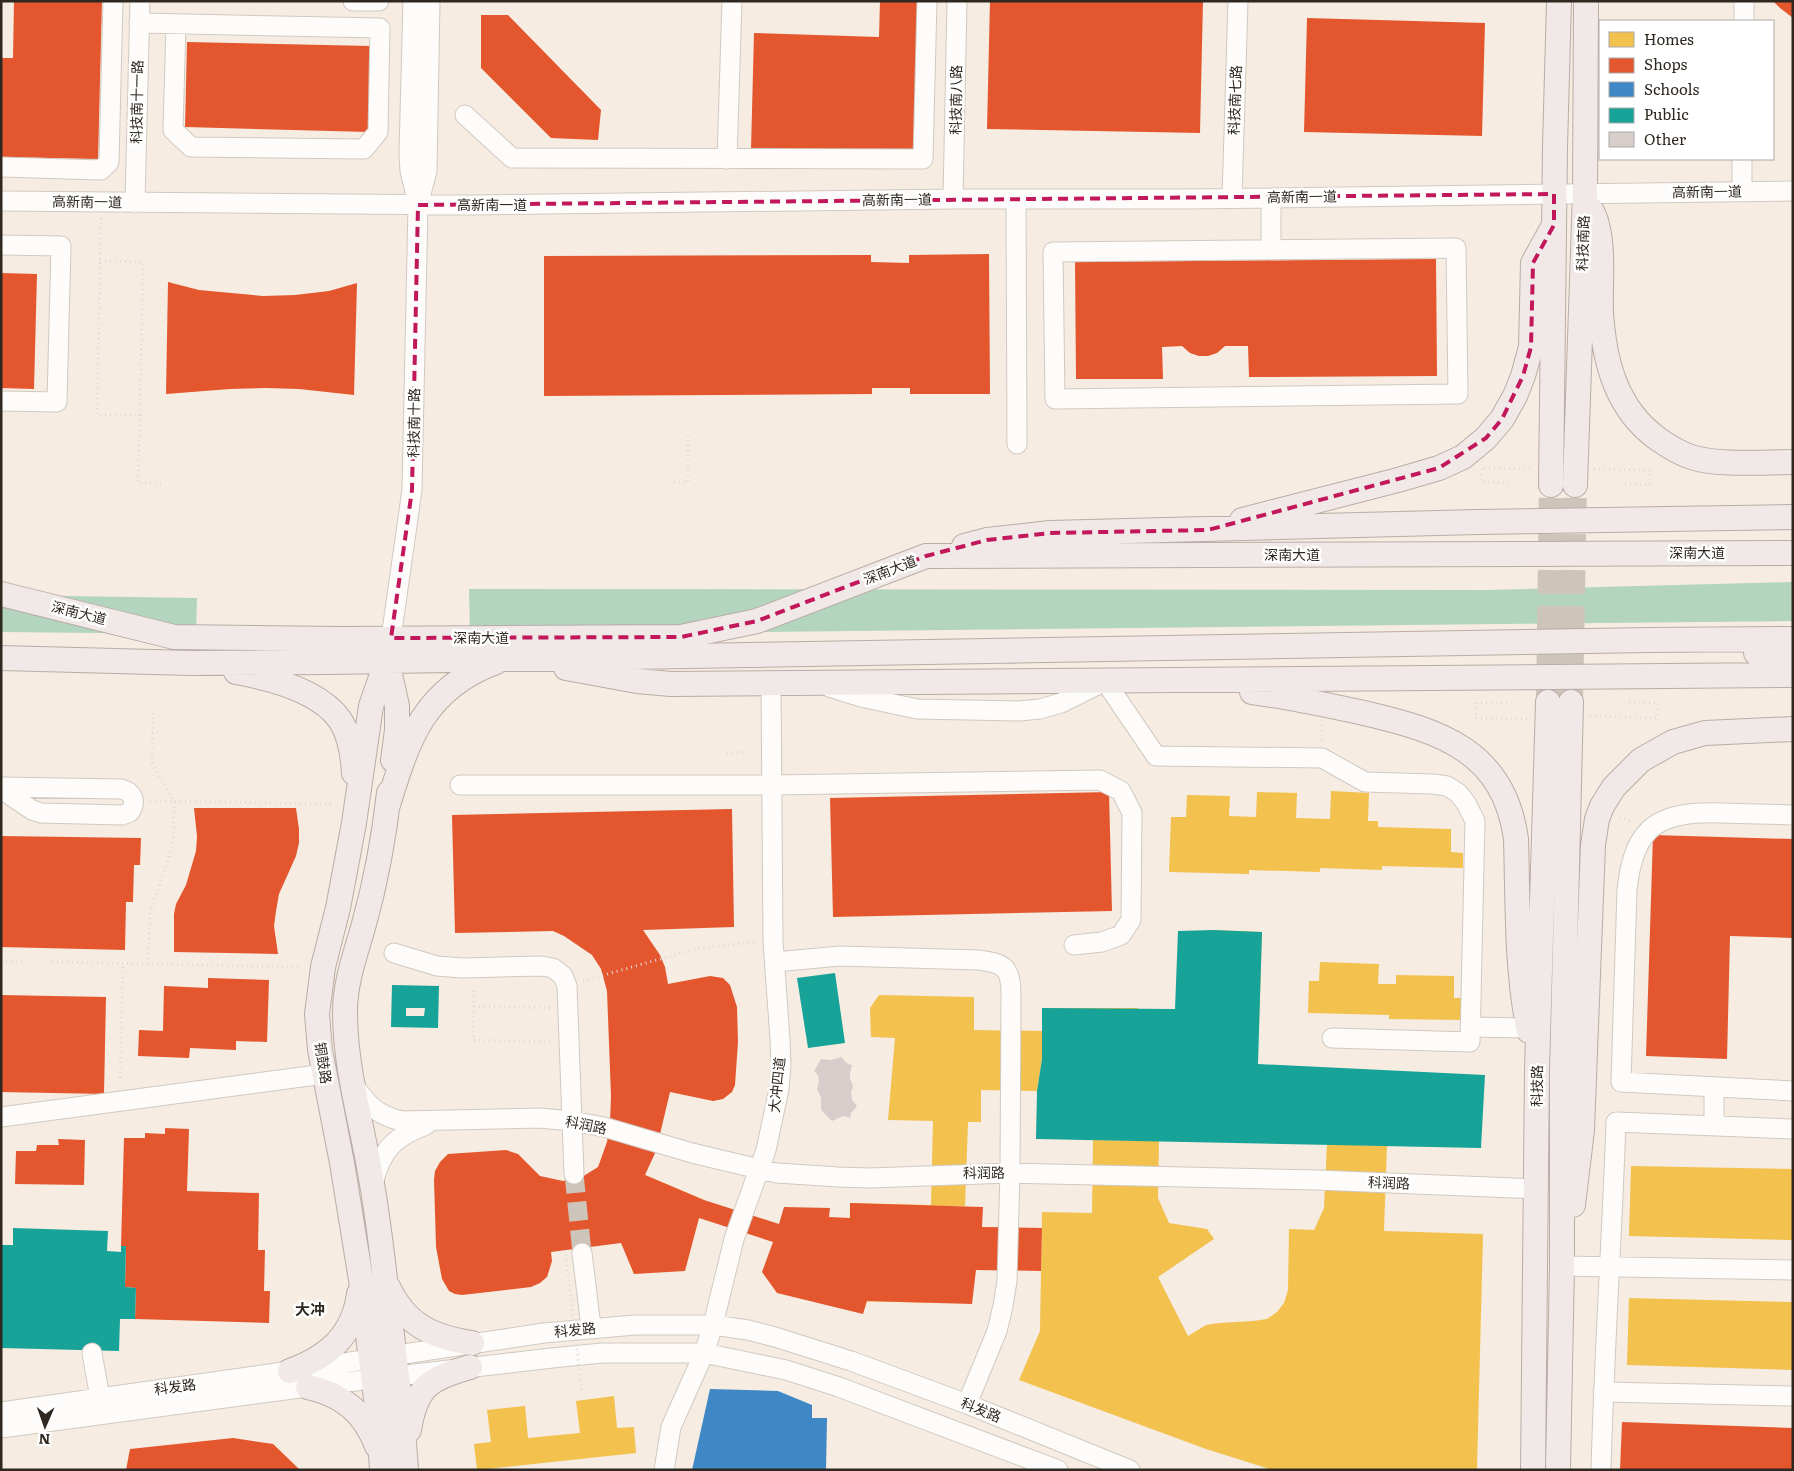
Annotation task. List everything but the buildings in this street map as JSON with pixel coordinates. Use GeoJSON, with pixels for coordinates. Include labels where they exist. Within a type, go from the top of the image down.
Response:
{"type":"FeatureCollection","features":[{"type":"Feature","properties":{"kind":"main road","name":"科技南路"},"geometry":{"type":"LineString","coordinates":[[1551,485],[1554,194],[1559,1]]}},
{"type":"Feature","properties":{"kind":"main road","name":"科技南路"},"geometry":{"type":"LineString","coordinates":[[1575,485],[1585,193],[1586,1]]}},
{"type":"Feature","properties":{"kind":"main road"},"geometry":{"type":"LineString","coordinates":[[1585,193],[1597,225],[1600,241],[1601,313],[1607,359],[1613,381],[1622,400],[1636,419],[1668,447],[1691,457],[1713,461],[1793,462]]}},
{"type":"Feature","properties":{"kind":"main road"},"geometry":{"type":"LineString","coordinates":[[1208,530],[1439,468],[1463,456],[1486,438],[1502,419],[1515,396],[1523,376],[1530,347],[1533,264],[1554,225]]}},
{"type":"Feature","properties":{"kind":"main road"},"geometry":{"type":"LineString","coordinates":[[926,556],[987,540],[1050,533],[1488,522],[1793,517]]}},
{"type":"Feature","properties":{"kind":"main road"},"geometry":{"type":"LineString","coordinates":[[1726,553],[1793,539]]}},
{"type":"Feature","properties":{"kind":"main road","name":"深南大道"},"geometry":{"type":"LineString","coordinates":[[1,658],[192,662],[317,662],[389,649],[681,637],[757,621],[926,556],[1793,553]]}},
{"type":"Feature","properties":{"kind":"main road","name":"深南大道"},"geometry":{"type":"LineString","coordinates":[[1,594],[174,637],[518,658],[1793,639]]}},
{"type":"Feature","properties":{"kind":"main road"},"geometry":{"type":"LineString","coordinates":[[1648,640],[1793,657]]}},
{"type":"Feature","properties":{"kind":"main road","name":"铜鼓路"},"geometry":{"type":"LineString","coordinates":[[381,1463],[385,1281],[373,1186],[352,1083],[346,1039],[346,991],[375,880],[397,730],[397,706],[389,649]]}},
{"type":"Feature","properties":{"kind":"main road","name":"铜鼓路"},"geometry":{"type":"LineString","coordinates":[[389,649],[371,706],[355,817],[338,908],[323,967],[318,1000],[318,1029],[324,1074],[342,1163],[360,1280],[384,1367],[405,1460]]}},
{"type":"Feature","properties":{"kind":"main road"},"geometry":{"type":"LineString","coordinates":[[387,808],[409,743],[421,720],[433,704],[452,686],[479,668],[496,662],[518,658],[654,683],[1170,681],[1793,675]]}},
{"type":"Feature","properties":{"kind":"main road"},"geometry":{"type":"LineString","coordinates":[[192,662],[275,681],[298,690],[333,712],[347,735],[351,749],[354,769],[355,817]]}},
{"type":"Feature","properties":{"kind":"main road"},"geometry":{"type":"LineString","coordinates":[[1170,681],[1312,701],[1407,724],[1435,734],[1461,747],[1480,761],[1495,779],[1513,818],[1516,840],[1522,995],[1537,1069]]}},
{"type":"Feature","properties":{"kind":"main road","name":"科技路"},"geometry":{"type":"LineString","coordinates":[[1533,1470],[1537,1069],[1569,707]]}},
{"type":"Feature","properties":{"kind":"main road","name":"科技路"},"geometry":{"type":"LineString","coordinates":[[1558,1470],[1562,1266],[1562,1072],[1569,707]]}},
{"type":"Feature","properties":{"kind":"main road"},"geometry":{"type":"LineString","coordinates":[[1562,1266],[1576,1183],[1582,1130],[1593,845],[1597,819],[1602,806],[1614,787],[1641,760],[1673,742],[1705,733],[1793,729]]}},
{"type":"Feature","properties":{"kind":"main road"},"geometry":{"type":"LineString","coordinates":[[290,1371],[308,1365],[321,1357],[343,1336],[354,1315],[360,1280]]}},
{"type":"Feature","properties":{"kind":"main road"},"geometry":{"type":"LineString","coordinates":[[385,1281],[393,1298],[416,1324],[444,1338],[472,1343]]}},
{"type":"Feature","properties":{"kind":"main road"},"geometry":{"type":"LineString","coordinates":[[405,1460],[411,1415],[419,1394],[447,1373],[470,1367]]}},
{"type":"Feature","properties":{"kind":"main road"},"geometry":{"type":"LineString","coordinates":[[308,1387],[332,1394],[348,1404],[366,1424],[374,1437],[381,1463]]}},
{"type":"Feature","properties":{"kind":"street"},"geometry":{"type":"LineString","coordinates":[[1,167],[101,170],[109,162],[113,1]]}},
{"type":"Feature","properties":{"kind":"street","name":"科技南十一路"},"geometry":{"type":"LineString","coordinates":[[135,203],[140,1]]}},
{"type":"Feature","properties":{"kind":"street"},"geometry":{"type":"LineString","coordinates":[[353,1],[379,1]]}},
{"type":"Feature","properties":{"kind":"street","name":"科技南十路"},"geometry":{"type":"LineString","coordinates":[[413,1],[409,153],[410,171],[418,205]]}},
{"type":"Feature","properties":{"kind":"street","name":"科技南十路"},"geometry":{"type":"LineString","coordinates":[[389,649],[412,490],[418,205],[427,171],[430,1]]}},
{"type":"Feature","properties":{"kind":"street"},"geometry":{"type":"LineString","coordinates":[[727,159],[732,1]]}},
{"type":"Feature","properties":{"kind":"street"},"geometry":{"type":"LineString","coordinates":[[465,115],[512,158],[923,159],[927,1]]}},
{"type":"Feature","properties":{"kind":"street","name":"科技南八路"},"geometry":{"type":"LineString","coordinates":[[953,199],[958,1]]}},
{"type":"Feature","properties":{"kind":"street","name":"科技南七路"},"geometry":{"type":"LineString","coordinates":[[1232,198],[1238,1]]}},
{"type":"Feature","properties":{"kind":"street"},"geometry":{"type":"LineString","coordinates":[[1744,1],[1744,20]]}},
{"type":"Feature","properties":{"kind":"street"},"geometry":{"type":"LineString","coordinates":[[140,23],[380,28],[378,132],[364,149],[191,146],[174,130],[176,24]]}},
{"type":"Feature","properties":{"kind":"street"},"geometry":{"type":"LineString","coordinates":[[1742,160],[1742,191]]}},
{"type":"Feature","properties":{"kind":"street","name":"高新南一道"},"geometry":{"type":"LineString","coordinates":[[1,201],[418,205],[953,199],[1271,198],[1793,191]]}},
{"type":"Feature","properties":{"kind":"street"},"geometry":{"type":"LineString","coordinates":[[1271,198],[1271,250]]}},
{"type":"Feature","properties":{"kind":"street"},"geometry":{"type":"LineString","coordinates":[[1016,199],[1017,444]]}},
{"type":"Feature","properties":{"kind":"street"},"geometry":{"type":"LineString","coordinates":[[1,245],[61,246],[57,402],[1,401]]}},
{"type":"Feature","properties":{"kind":"street"},"geometry":{"type":"LineString","coordinates":[[1456,248],[1458,394],[1055,399],[1053,252],[1271,250],[1456,248]]}},
{"type":"Feature","properties":{"kind":"street"},"geometry":{"type":"LineString","coordinates":[[1105,681],[1156,756],[1322,758],[1365,782],[1447,786],[1466,803],[1475,821],[1470,1042],[1332,1038]]}},
{"type":"Feature","properties":{"kind":"street","name":"大冲四道"},"geometry":{"type":"LineString","coordinates":[[664,1470],[671,1427],[704,1353],[713,1325],[734,1239],[771,1131],[779,1089],[781,1065],[776,962],[773,941],[771,683]]}},
{"type":"Feature","properties":{"kind":"street"},"geometry":{"type":"LineString","coordinates":[[460,785],[772,785],[1100,780],[1121,791],[1132,813],[1132,920],[1120,935],[1102,942],[1074,945]]}},
{"type":"Feature","properties":{"kind":"street"},"geometry":{"type":"LineString","coordinates":[[1,788],[121,789],[130,792],[134,806],[130,812],[122,815],[41,812],[32,810],[1,788]]}},
{"type":"Feature","properties":{"kind":"street"},"geometry":{"type":"LineString","coordinates":[[1793,815],[1696,812],[1676,815],[1661,821],[1648,831],[1636,848],[1629,869],[1627,890],[1621,1082],[1793,1091]]}},
{"type":"Feature","properties":{"kind":"street"},"geometry":{"type":"LineString","coordinates":[[394,953],[437,966],[462,968],[541,966],[553,968],[563,976],[567,986],[574,1174]]}},
{"type":"Feature","properties":{"kind":"street"},"geometry":{"type":"LineString","coordinates":[[776,962],[820,957],[863,956],[978,960],[998,963],[1005,968],[1009,975],[1011,982],[1010,1173],[1007,1281],[997,1331],[967,1404]]}},
{"type":"Feature","properties":{"kind":"street"},"geometry":{"type":"LineString","coordinates":[[1470,1027],[1528,1028]]}},
{"type":"Feature","properties":{"kind":"street"},"geometry":{"type":"LineString","coordinates":[[1,1118],[324,1074]]}},
{"type":"Feature","properties":{"kind":"street","name":"科润路"},"geometry":{"type":"LineString","coordinates":[[352,1083],[373,1110],[402,1121],[489,1118],[539,1118],[572,1121],[759,1169],[794,1174],[870,1178],[1010,1173],[1317,1180],[1537,1189]]}},
{"type":"Feature","properties":{"kind":"street"},"geometry":{"type":"LineString","coordinates":[[1714,1088],[1714,1126]]}},
{"type":"Feature","properties":{"kind":"street"},"geometry":{"type":"LineString","coordinates":[[373,1186],[383,1155],[393,1143],[404,1134],[439,1120]]}},
{"type":"Feature","properties":{"kind":"street"},"geometry":{"type":"LineString","coordinates":[[1601,1470],[1616,1122],[1793,1128]]}},
{"type":"Feature","properties":{"kind":"street"},"geometry":{"type":"LineString","coordinates":[[574,1251],[591,1327]]}},
{"type":"Feature","properties":{"kind":"street"},"geometry":{"type":"LineString","coordinates":[[1562,1266],[1793,1270]]}},
{"type":"Feature","properties":{"kind":"street","name":"科发路"},"geometry":{"type":"LineString","coordinates":[[1,1428],[308,1387],[472,1343],[591,1327],[713,1325],[748,1330],[808,1346],[967,1404],[1130,1470]]}},
{"type":"Feature","properties":{"kind":"street"},"geometry":{"type":"LineString","coordinates":[[92,1353],[100,1398]]}},
{"type":"Feature","properties":{"kind":"street","name":"科发路"},"geometry":{"type":"LineString","coordinates":[[1,1412],[290,1371],[384,1367],[470,1367],[602,1353],[704,1353],[786,1370],[839,1387],[1058,1470]]}},
{"type":"Feature","properties":{"kind":"street"},"geometry":{"type":"LineString","coordinates":[[1603,1392],[1793,1396]]}},
{"type":"Feature","properties":{"kind":"path"},"geometry":{"type":"LineString","coordinates":[[101,203],[97,415],[140,415]]}},
{"type":"Feature","properties":{"kind":"path"},"geometry":{"type":"LineString","coordinates":[[100,261],[144,262],[138,483],[162,483]]}},
{"type":"Feature","properties":{"kind":"path"},"geometry":{"type":"LineString","coordinates":[[674,482],[688,482],[688,429]]}},
{"type":"Feature","properties":{"kind":"path"},"geometry":{"type":"LineString","coordinates":[[1509,483],[1481,482],[1481,468],[1530,469]]}},
{"type":"Feature","properties":{"kind":"path"},"geometry":{"type":"LineString","coordinates":[[1594,469],[1650,470],[1650,485],[1622,484]]}},
{"type":"Feature","properties":{"kind":"path"},"geometry":{"type":"LineString","coordinates":[[1569,707],[1657,718],[1658,702],[1628,702]]}},
{"type":"Feature","properties":{"kind":"path"},"geometry":{"type":"LineString","coordinates":[[1506,703],[1477,703],[1476,718],[1530,719]]}},
{"type":"Feature","properties":{"kind":"path"},"geometry":{"type":"LineString","coordinates":[[148,964],[150,912],[173,845],[174,801],[152,763],[152,712]]}},
{"type":"Feature","properties":{"kind":"path"},"geometry":{"type":"LineString","coordinates":[[1322,719],[1322,758]]}},
{"type":"Feature","properties":{"kind":"path"},"geometry":{"type":"LineString","coordinates":[[152,733],[162,733]]}},
{"type":"Feature","properties":{"kind":"path"},"geometry":{"type":"LineString","coordinates":[[727,753],[748,752]]}},
{"type":"Feature","properties":{"kind":"path"},"geometry":{"type":"LineString","coordinates":[[134,801],[333,804]]}},
{"type":"Feature","properties":{"kind":"path"},"geometry":{"type":"LineString","coordinates":[[1602,806],[1648,831]]}},
{"type":"Feature","properties":{"kind":"path"},"geometry":{"type":"LineString","coordinates":[[567,986],[699,948],[773,941]]}},
{"type":"Feature","properties":{"kind":"path"},"geometry":{"type":"LineString","coordinates":[[1,961],[22,962]]}},
{"type":"Feature","properties":{"kind":"path"},"geometry":{"type":"LineString","coordinates":[[52,962],[298,967]]}},
{"type":"Feature","properties":{"kind":"path"},"geometry":{"type":"LineString","coordinates":[[120,1101],[123,964]]}},
{"type":"Feature","properties":{"kind":"path"},"geometry":{"type":"LineString","coordinates":[[474,991],[473,1040],[570,1042]]}},
{"type":"Feature","properties":{"kind":"path"},"geometry":{"type":"LineString","coordinates":[[474,1006],[568,1009]]}},
{"type":"Feature","properties":{"kind":"path"},"geometry":{"type":"LineString","coordinates":[[574,1251],[582,1393]]}},
{"type":"Feature","properties":{"kind":"highlighted area"},"geometry":{"type":"Polygon","coordinates":[[[1554,194],[1554,225],[1533,263],[1531,347],[1523,376],[1502,419],[1486,438],[1439,468],[1208,530],[1050,533],[987,540],[926,556],[757,621],[681,637],[391,638],[412,490],[418,205],[1554,194]]]}},
{"type":"Feature","properties":{"kind":"green space"},"geometry":{"type":"Polygon","coordinates":[[[1793,582],[1793,621],[470,635],[469,589],[1487,590],[1793,582]]]}},
{"type":"Feature","properties":{"kind":"green space"},"geometry":{"type":"Polygon","coordinates":[[[1,595],[197,598],[196,634],[1,632],[1,595]]]}},
{"type":"Feature","properties":{"kind":"tunnel"},"geometry":{"type":"LineString","coordinates":[[1548,702],[1551,485]]}},
{"type":"Feature","properties":{"kind":"tunnel"},"geometry":{"type":"LineString","coordinates":[[1571,702],[1575,485]]}},
{"type":"Feature","properties":{"kind":"tunnel"},"geometry":{"type":"LineString","coordinates":[[574,1174],[582,1253]]}},
{"type":"Feature","properties":{"kind":"district","name":"大冲"},"geometry":{"type":"Point","coordinates":[310,1310]}}]}
